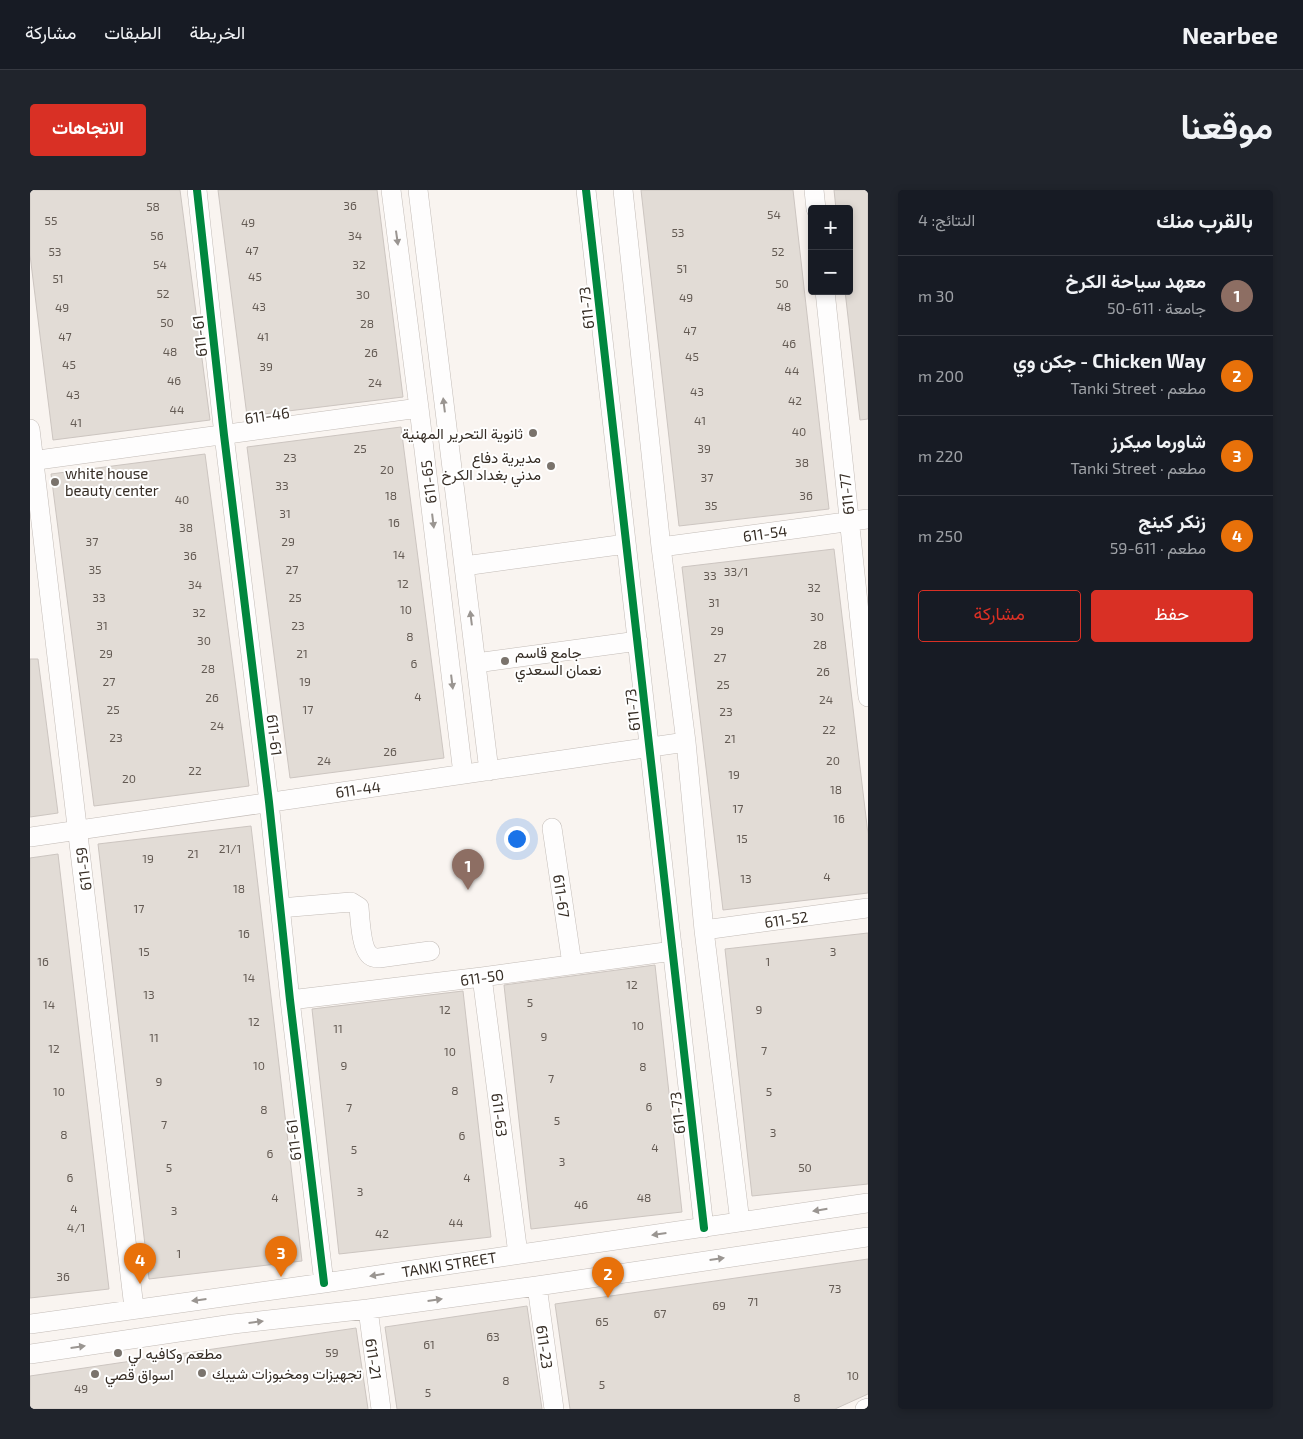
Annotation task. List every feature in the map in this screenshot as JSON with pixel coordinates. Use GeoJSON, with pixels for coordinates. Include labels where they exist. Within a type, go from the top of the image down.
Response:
{"type":"FeatureCollection","features":[{"type":"Feature","properties":{"kind":"street","name":"611-61"},"geometry":{"type":"LineString","coordinates":[[197,190],[324,1283]]}},
{"type":"Feature","properties":{"kind":"street","name":"611-65"},"geometry":{"type":"LineString","coordinates":[[391,190],[463,774]]}},
{"type":"Feature","properties":{"kind":"street","name":"611-65"},"geometry":{"type":"LineString","coordinates":[[418,190],[489,771]]}},
{"type":"Feature","properties":{"kind":"street","name":"611-73"},"geometry":{"type":"LineString","coordinates":[[586,190],[704,1228]]}},
{"type":"Feature","properties":{"kind":"street"},"geometry":{"type":"LineString","coordinates":[[623,190],[662,547],[686,742],[704,930],[740,1222]]}},
{"type":"Feature","properties":{"kind":"street"},"geometry":{"type":"LineString","coordinates":[[814,190],[816,205]]}},
{"type":"Feature","properties":{"kind":"street","name":"611-77"},"geometry":{"type":"LineString","coordinates":[[824,295],[868,697]]}},
{"type":"Feature","properties":{"kind":"street","name":"611-46"},"geometry":{"type":"LineString","coordinates":[[32,460],[419,408]]}},
{"type":"Feature","properties":{"kind":"street","name":"611-59"},"geometry":{"type":"LineString","coordinates":[[30,429],[32,460],[134,1308]]}},
{"type":"Feature","properties":{"kind":"street","name":"611-54"},"geometry":{"type":"LineString","coordinates":[[662,547],[868,519]]}},
{"type":"Feature","properties":{"kind":"street"},"geometry":{"type":"LineString","coordinates":[[464,566],[626,544]]}},
{"type":"Feature","properties":{"kind":"street"},"geometry":{"type":"LineString","coordinates":[[476,663],[638,641]]}},
{"type":"Feature","properties":{"kind":"street","name":"611-44"},"geometry":{"type":"LineString","coordinates":[[30,836],[686,742]]}},
{"type":"Feature","properties":{"kind":"street","name":"611-67"},"geometry":{"type":"LineString","coordinates":[[552,828],[572,964]]}},
{"type":"Feature","properties":{"kind":"street"},"geometry":{"type":"LineString","coordinates":[[280,908],[352,902],[359,907],[363,940],[366,950],[371,956],[379,958],[430,952]]}},
{"type":"Feature","properties":{"kind":"street","name":"611-52"},"geometry":{"type":"LineString","coordinates":[[704,930],[868,908]]}},
{"type":"Feature","properties":{"kind":"street","name":"611-50"},"geometry":{"type":"LineString","coordinates":[[290,1000],[482,977],[672,951]]}},
{"type":"Feature","properties":{"kind":"street","name":"611-63"},"geometry":{"type":"LineString","coordinates":[[482,977],[518,1254]]}},
{"type":"Feature","properties":{"kind":"street","name":"TANKI STREET"},"geometry":{"type":"LineString","coordinates":[[30,1324],[868,1203]]}},
{"type":"Feature","properties":{"kind":"street"},"geometry":{"type":"LineString","coordinates":[[30,1354],[233,1324],[368,1309],[537,1286],[868,1237]]}},
{"type":"Feature","properties":{"kind":"street","name":"611-23"},"geometry":{"type":"LineString","coordinates":[[537,1286],[554,1409]]}},
{"type":"Feature","properties":{"kind":"street"},"geometry":{"type":"LineString","coordinates":[[230,1296],[233,1324]]}},
{"type":"Feature","properties":{"kind":"street","name":"611-21"},"geometry":{"type":"LineString","coordinates":[[368,1309],[381,1409]]}},
{"type":"Feature","properties":{"kind":"building"},"geometry":{"type":"Polygon","coordinates":[[[30,190],[180,190],[210,420],[53,440],[30,255],[30,190]]]}},
{"type":"Feature","properties":{"kind":"building"},"geometry":{"type":"Polygon","coordinates":[[[218,190],[377,190],[403,397],[247,416],[218,190]]]}},
{"type":"Feature","properties":{"kind":"building"},"geometry":{"type":"Polygon","coordinates":[[[641,190],[793,190],[829,509],[679,526],[641,190]]]}},
{"type":"Feature","properties":{"kind":"building"},"geometry":{"type":"Polygon","coordinates":[[[834,190],[868,190],[868,419],[860,420],[845,295],[853,295],[853,205],[836,205],[834,190]]]}},
{"type":"Feature","properties":{"kind":"building"},"geometry":{"type":"Polygon","coordinates":[[[401,427],[444,758],[290,778],[247,447],[401,427]]]}},
{"type":"Feature","properties":{"kind":"building"},"geometry":{"type":"Polygon","coordinates":[[[205,454],[249,786],[94,806],[51,474],[205,454]]]}},
{"type":"Feature","properties":{"kind":"building"},"geometry":{"type":"Polygon","coordinates":[[[834,549],[868,834],[868,893],[723,910],[682,567],[834,549]]]}},
{"type":"Feature","properties":{"kind":"building"},"geometry":{"type":"Polygon","coordinates":[[[30,659],[38,659],[58,813],[30,817],[30,659]]]}},
{"type":"Feature","properties":{"kind":"building"},"geometry":{"type":"Polygon","coordinates":[[[251,826],[302,1261],[149,1279],[98,844],[251,826]]]}},
{"type":"Feature","properties":{"kind":"building"},"geometry":{"type":"Polygon","coordinates":[[[58,854],[109,1289],[30,1298],[30,858],[58,854]]]}},
{"type":"Feature","properties":{"kind":"building"},"geometry":{"type":"Polygon","coordinates":[[[868,933],[868,1184],[752,1196],[725,949],[868,933]]]}},
{"type":"Feature","properties":{"kind":"building"},"geometry":{"type":"Polygon","coordinates":[[[655,965],[682,1212],[531,1229],[504,985],[655,965]]]}},
{"type":"Feature","properties":{"kind":"building"},"geometry":{"type":"Polygon","coordinates":[[[463,991],[491,1237],[339,1254],[312,1009],[463,991]]]}},
{"type":"Feature","properties":{"kind":"building"},"geometry":{"type":"Polygon","coordinates":[[[868,1259],[868,1394],[835,1409],[570,1409],[555,1304],[868,1259]]]}},
{"type":"Feature","properties":{"kind":"building"},"geometry":{"type":"Polygon","coordinates":[[[527,1306],[542,1409],[397,1409],[385,1327],[527,1306]]]}},
{"type":"Feature","properties":{"kind":"building"},"geometry":{"type":"Polygon","coordinates":[[[356,1328],[368,1409],[30,1409],[30,1376],[356,1328]]]}},
{"type":"Feature","properties":{"kind":"cycle path"},"geometry":{"type":"LineString","coordinates":[[197,190],[324,1283]]}},
{"type":"Feature","properties":{"kind":"cycle path"},"geometry":{"type":"LineString","coordinates":[[586,190],[704,1228]]}},
{"type":"Feature","properties":{"kind":"place","name":"ثانوية التحرير المهنية"},"geometry":{"type":"Point","coordinates":[533,433]}},
{"type":"Feature","properties":{"kind":"place","name":"مديرية دفاع مدني بغداد الكرخ"},"geometry":{"type":"Point","coordinates":[551,466]}},
{"type":"Feature","properties":{"kind":"place","name":"white house beauty center"},"geometry":{"type":"Point","coordinates":[55,482]}},
{"type":"Feature","properties":{"kind":"place","name":"جامع قاسم نعمان السعدي"},"geometry":{"type":"Point","coordinates":[505,661]}},
{"type":"Feature","properties":{"kind":"place","name":"معهد سياحة الكرخ"},"geometry":{"type":"Point","coordinates":[468,890]}},
{"type":"Feature","properties":{"kind":"place","name":"شاورما ميكرز"},"geometry":{"type":"Point","coordinates":[281,1277]}},
{"type":"Feature","properties":{"kind":"place","name":"زنكر كينج"},"geometry":{"type":"Point","coordinates":[140,1284]}},
{"type":"Feature","properties":{"kind":"place","name":"Chicken Way - جكن وي"},"geometry":{"type":"Point","coordinates":[608,1298]}},
{"type":"Feature","properties":{"kind":"place","name":"مطعم وكافيه لي"},"geometry":{"type":"Point","coordinates":[118,1353]}},
{"type":"Feature","properties":{"kind":"place","name":"تجهيزات ومخبوزات شيبك"},"geometry":{"type":"Point","coordinates":[202,1373]}},
{"type":"Feature","properties":{"kind":"place","name":"اسواق قصي"},"geometry":{"type":"Point","coordinates":[95,1374]}}]}
